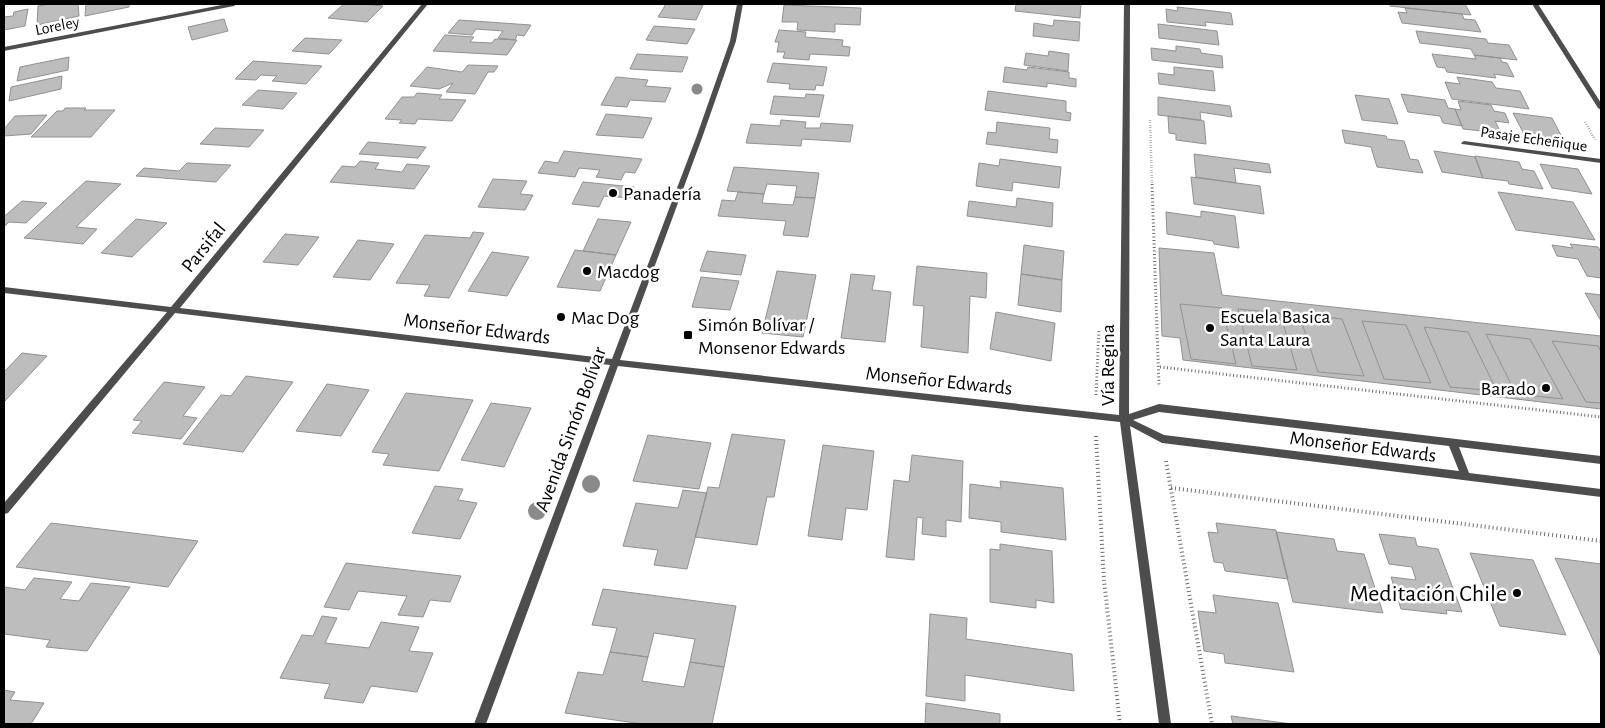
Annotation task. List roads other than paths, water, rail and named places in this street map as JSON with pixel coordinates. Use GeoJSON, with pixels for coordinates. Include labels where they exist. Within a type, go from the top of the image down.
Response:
{"type":"FeatureCollection","features":[{"type":"Feature","properties":{"kind":"street","name":"Loreley"},"geometry":{"type":"LineString","coordinates":[[4,50],[234,4]]}},
{"type":"Feature","properties":{"kind":"street","name":"Parsifal"},"geometry":{"type":"LineString","coordinates":[[4,510],[174,310],[425,4]]}},
{"type":"Feature","properties":{"kind":"street","name":"Avenida Simón Bolívar"},"geometry":{"type":"LineString","coordinates":[[480,724],[734,41],[740,4]]}},
{"type":"Feature","properties":{"kind":"street","name":"Vía Regina"},"geometry":{"type":"LineString","coordinates":[[1127,4],[1124,419],[1165,724]]}},
{"type":"Feature","properties":{"kind":"street"},"geometry":{"type":"LineString","coordinates":[[1535,4],[1601,108]]}},
{"type":"Feature","properties":{"kind":"street","name":"Pasaje Echeñique"},"geometry":{"type":"LineString","coordinates":[[1464,143],[1601,161]]}},
{"type":"Feature","properties":{"kind":"street","name":"Monseñor Edwards"},"geometry":{"type":"LineString","coordinates":[[4,290],[615,363],[1124,419],[1162,439],[1601,493]]}},
{"type":"Feature","properties":{"kind":"street","name":"Monseñor Edwards"},"geometry":{"type":"LineString","coordinates":[[1124,419],[1159,408],[1601,460]]}},
{"type":"Feature","properties":{"kind":"street"},"geometry":{"type":"LineString","coordinates":[[1452,442],[1466,477]]}},
{"type":"Feature","properties":{"kind":"place","name":"Panadería"},"geometry":{"type":"Point","coordinates":[613,193]}},
{"type":"Feature","properties":{"kind":"place","name":"Macdog"},"geometry":{"type":"Point","coordinates":[587,271]}},
{"type":"Feature","properties":{"kind":"place","name":"Mac Dog"},"geometry":{"type":"Point","coordinates":[561,317]}},
{"type":"Feature","properties":{"kind":"place","name":"Escuela Basica Santa Laura"},"geometry":{"type":"Point","coordinates":[1210,328]}},
{"type":"Feature","properties":{"kind":"place","name":"Simón Bolívar / Monsenor Edwards"},"geometry":{"type":"Point","coordinates":[688,335]}},
{"type":"Feature","properties":{"kind":"place","name":"Barado"},"geometry":{"type":"Point","coordinates":[1546,388]}},
{"type":"Feature","properties":{"kind":"place","name":"Meditación Chile"},"geometry":{"type":"Point","coordinates":[1517,593]}}]}
